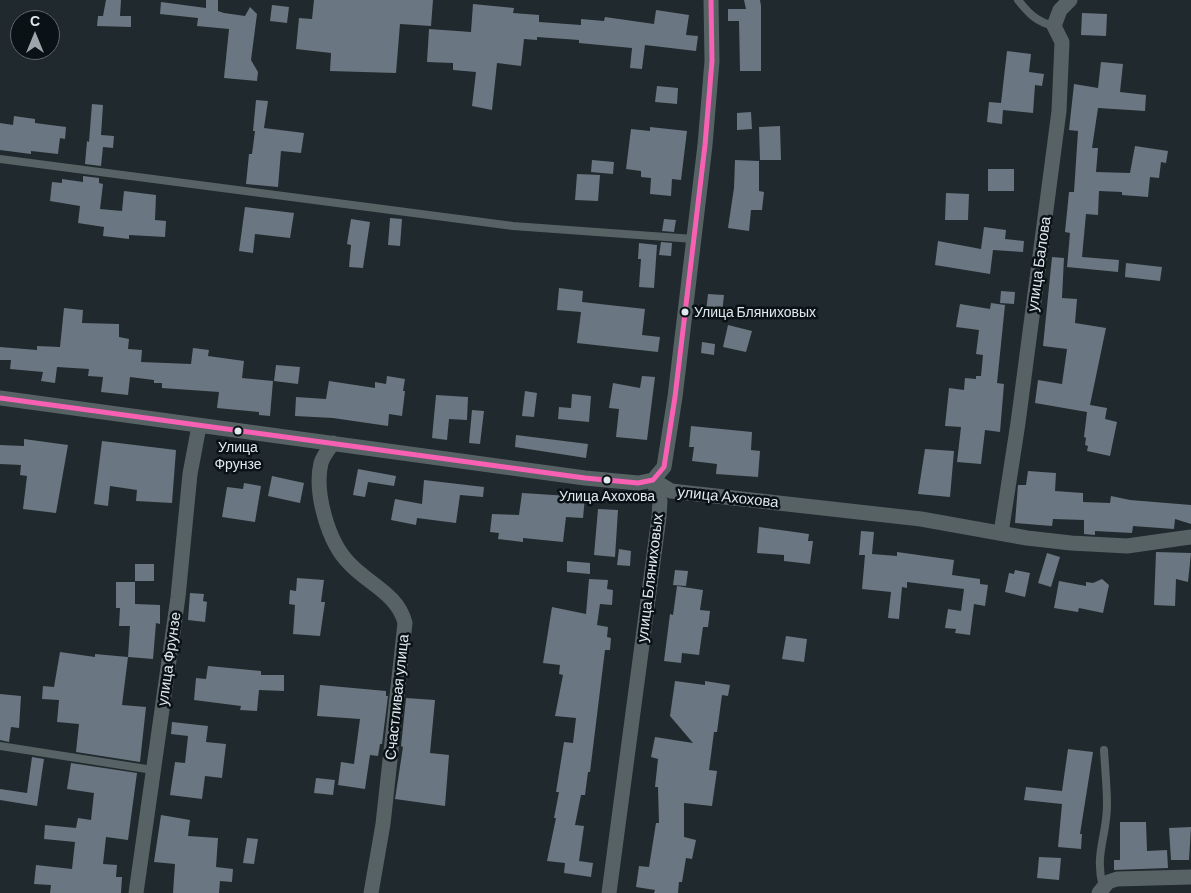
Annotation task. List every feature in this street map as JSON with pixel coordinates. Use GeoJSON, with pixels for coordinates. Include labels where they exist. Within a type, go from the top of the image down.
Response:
{"type":"FeatureCollection","features":[{"type":"Feature","properties":{"kind":"street"},"geometry":{"type":"LineString","coordinates":[[0,398],[586,478],[638,483],[653,480],[664,467],[668,449],[694,239],[712,61],[710,0]]}},
{"type":"Feature","properties":{"kind":"street"},"geometry":{"type":"LineString","coordinates":[[1054,26],[1060,10],[1070,0]]}},
{"type":"Feature","properties":{"kind":"street","name":"улица Балова"},"geometry":{"type":"LineString","coordinates":[[1000,533],[1030,331],[1059,111],[1062,42],[1054,26]]}},
{"type":"Feature","properties":{"kind":"street","name":"улица Фрунзе"},"geometry":{"type":"LineString","coordinates":[[136,893],[178,596],[190,474],[199,426]]}},
{"type":"Feature","properties":{"kind":"street","name":"Счастливая улица"},"geometry":{"type":"LineString","coordinates":[[332,444],[322,461],[319,474],[324,513],[331,536],[349,564],[398,605],[405,623],[383,824],[371,893]]}},
{"type":"Feature","properties":{"kind":"street","name":"улица Ахохова"},"geometry":{"type":"LineString","coordinates":[[653,480],[663,488],[681,493],[874,513],[959,524],[1000,533],[1054,541],[1112,546],[1151,544],[1191,537]]}},
{"type":"Feature","properties":{"kind":"street","name":"улица Бляниховых"},"geometry":{"type":"LineString","coordinates":[[608,893],[659,517],[660,501],[653,480]]}},
{"type":"Feature","properties":{"kind":"street"},"geometry":{"type":"LineString","coordinates":[[1101,890],[1108,882],[1117,879],[1191,877]]}},
{"type":"Feature","properties":{"kind":"lane"},"geometry":{"type":"LineString","coordinates":[[1018,0],[1033,18],[1054,26]]}},
{"type":"Feature","properties":{"kind":"lane"},"geometry":{"type":"LineString","coordinates":[[0,159],[513,226],[694,239]]}},
{"type":"Feature","properties":{"kind":"lane"},"geometry":{"type":"LineString","coordinates":[[0,746],[153,770]]}},
{"type":"Feature","properties":{"kind":"lane"},"geometry":{"type":"LineString","coordinates":[[1101,890],[1100,850],[1107,805],[1104,750]]}},
{"type":"Feature","properties":{"kind":"building"},"geometry":{"type":"Polygon","coordinates":[[[106,0],[121,0],[120,16],[131,16],[131,27],[97,26],[98,16],[103,16],[106,0]]]}},
{"type":"Feature","properties":{"kind":"building"},"geometry":{"type":"Polygon","coordinates":[[[206,0],[218,0],[218,11],[224,13],[245,16],[250,7],[257,14],[251,60],[258,72],[257,81],[224,78],[229,29],[197,26],[198,18],[160,14],[161,2],[206,8],[206,0]]]}},
{"type":"Feature","properties":{"kind":"building"},"geometry":{"type":"Polygon","coordinates":[[[314,0],[433,0],[431,26],[400,24],[396,73],[330,71],[331,53],[296,49],[299,18],[312,19],[314,0]]]}},
{"type":"Feature","properties":{"kind":"building"},"geometry":{"type":"Polygon","coordinates":[[[744,0],[760,0],[761,71],[740,71],[739,21],[728,21],[728,9],[746,9],[744,0]]]}},
{"type":"Feature","properties":{"kind":"building"},"geometry":{"type":"Polygon","coordinates":[[[473,4],[514,8],[513,13],[539,15],[539,22],[581,25],[581,19],[604,21],[605,17],[654,24],[656,10],[689,15],[686,35],[698,36],[696,51],[645,45],[642,69],[630,68],[632,48],[579,43],[579,40],[537,37],[537,40],[524,39],[521,66],[497,63],[492,110],[472,106],[476,72],[453,70],[453,63],[427,62],[429,29],[471,32],[473,4]]]}},
{"type":"Feature","properties":{"kind":"building"},"geometry":{"type":"Polygon","coordinates":[[[272,5],[289,7],[287,23],[270,21],[272,5]]]}},
{"type":"Feature","properties":{"kind":"building"},"geometry":{"type":"Polygon","coordinates":[[[1082,13],[1107,14],[1106,36],[1081,35],[1082,13]]]}},
{"type":"Feature","properties":{"kind":"building"},"geometry":{"type":"Polygon","coordinates":[[[1007,51],[1031,54],[1029,72],[1044,74],[1042,86],[1035,85],[1033,113],[1003,110],[1002,124],[987,122],[989,102],[1001,103],[1007,51]]]}},
{"type":"Feature","properties":{"kind":"building"},"geometry":{"type":"Polygon","coordinates":[[[1101,62],[1123,64],[1120,92],[1146,95],[1145,111],[1098,108],[1092,148],[1098,148],[1096,172],[1130,173],[1135,146],[1168,151],[1166,163],[1161,162],[1159,178],[1150,177],[1148,197],[1122,195],[1122,192],[1099,191],[1098,215],[1086,214],[1082,257],[1119,260],[1118,272],[1067,267],[1070,233],[1065,232],[1069,192],[1074,192],[1078,131],[1069,130],[1074,84],[1098,88],[1101,62]]]}},
{"type":"Feature","properties":{"kind":"building"},"geometry":{"type":"Polygon","coordinates":[[[657,86],[678,88],[677,104],[655,102],[657,86]]]}},
{"type":"Feature","properties":{"kind":"building"},"geometry":{"type":"Polygon","coordinates":[[[256,100],[268,101],[264,128],[304,133],[301,153],[281,151],[278,187],[246,184],[249,154],[252,154],[255,131],[253,131],[256,100]]]}},
{"type":"Feature","properties":{"kind":"building"},"geometry":{"type":"Polygon","coordinates":[[[92,104],[103,105],[101,135],[114,136],[113,148],[103,147],[101,166],[85,164],[92,104]]]}},
{"type":"Feature","properties":{"kind":"building"},"geometry":{"type":"Polygon","coordinates":[[[751,112],[752,129],[737,130],[737,113],[751,112]]]}},
{"type":"Feature","properties":{"kind":"building"},"geometry":{"type":"Polygon","coordinates":[[[14,116],[35,119],[35,123],[66,127],[65,139],[60,138],[58,154],[31,151],[31,154],[0,150],[0,123],[13,125],[14,116]]]}},
{"type":"Feature","properties":{"kind":"building"},"geometry":{"type":"Polygon","coordinates":[[[780,126],[781,160],[760,160],[759,127],[780,126]]]}},
{"type":"Feature","properties":{"kind":"building"},"geometry":{"type":"Polygon","coordinates":[[[650,127],[687,131],[681,180],[672,179],[671,196],[650,194],[651,178],[641,177],[641,171],[626,169],[631,129],[650,131],[650,127]]]}},
{"type":"Feature","properties":{"kind":"building"},"geometry":{"type":"Polygon","coordinates":[[[592,160],[614,162],[613,174],[591,172],[592,160]]]}},
{"type":"Feature","properties":{"kind":"building"},"geometry":{"type":"Polygon","coordinates":[[[735,160],[759,161],[759,191],[764,192],[762,210],[751,210],[749,231],[728,228],[734,188],[735,160]]]}},
{"type":"Feature","properties":{"kind":"building"},"geometry":{"type":"Polygon","coordinates":[[[988,169],[1014,169],[1014,191],[988,191],[988,169]]]}},
{"type":"Feature","properties":{"kind":"building"},"geometry":{"type":"Polygon","coordinates":[[[577,174],[600,175],[598,201],[575,200],[577,174]]]}},
{"type":"Feature","properties":{"kind":"building"},"geometry":{"type":"Polygon","coordinates":[[[83,176],[99,178],[99,183],[103,184],[100,209],[122,211],[124,191],[156,195],[155,220],[166,221],[165,237],[129,235],[129,239],[103,236],[104,227],[78,223],[80,206],[50,201],[52,182],[62,183],[62,179],[83,182],[83,176]]]}},
{"type":"Feature","properties":{"kind":"building"},"geometry":{"type":"Polygon","coordinates":[[[946,193],[969,194],[968,220],[945,220],[946,193]]]}},
{"type":"Feature","properties":{"kind":"building"},"geometry":{"type":"Polygon","coordinates":[[[245,207],[294,213],[290,238],[255,234],[253,253],[239,251],[245,207]]]}},
{"type":"Feature","properties":{"kind":"building"},"geometry":{"type":"Polygon","coordinates":[[[390,218],[402,219],[400,246],[388,245],[390,218]]]}},
{"type":"Feature","properties":{"kind":"building"},"geometry":{"type":"Polygon","coordinates":[[[351,219],[370,222],[363,268],[349,267],[351,245],[347,244],[351,219]]]}},
{"type":"Feature","properties":{"kind":"building"},"geometry":{"type":"Polygon","coordinates":[[[664,219],[676,220],[674,232],[662,231],[664,219]]]}},
{"type":"Feature","properties":{"kind":"building"},"geometry":{"type":"Polygon","coordinates":[[[984,227],[1006,230],[1005,239],[1024,241],[1023,252],[993,250],[990,274],[935,265],[938,241],[981,249],[984,227]]]}},
{"type":"Feature","properties":{"kind":"building"},"geometry":{"type":"Polygon","coordinates":[[[661,242],[672,243],[671,256],[659,255],[661,242]]]}},
{"type":"Feature","properties":{"kind":"building"},"geometry":{"type":"Polygon","coordinates":[[[639,243],[657,245],[654,288],[639,287],[641,259],[638,259],[639,243]]]}},
{"type":"Feature","properties":{"kind":"building"},"geometry":{"type":"Polygon","coordinates":[[[1052,257],[1064,258],[1062,298],[1077,299],[1075,323],[1106,328],[1090,405],[1107,408],[1105,419],[1117,422],[1110,456],[1087,451],[1088,446],[1085,445],[1086,438],[1084,437],[1087,412],[1035,403],[1038,380],[1062,384],[1067,349],[1043,346],[1052,257]]]}},
{"type":"Feature","properties":{"kind":"building"},"geometry":{"type":"Polygon","coordinates":[[[1126,263],[1162,267],[1160,281],[1125,277],[1126,263]]]}},
{"type":"Feature","properties":{"kind":"building"},"geometry":{"type":"Polygon","coordinates":[[[559,288],[583,291],[582,302],[645,309],[642,335],[660,337],[658,352],[577,343],[581,312],[557,310],[559,288]]]}},
{"type":"Feature","properties":{"kind":"building"},"geometry":{"type":"Polygon","coordinates":[[[1001,291],[1015,292],[1014,304],[1000,303],[1001,291]]]}},
{"type":"Feature","properties":{"kind":"building"},"geometry":{"type":"Polygon","coordinates":[[[708,294],[724,295],[722,313],[706,312],[708,294]]]}},
{"type":"Feature","properties":{"kind":"building"},"geometry":{"type":"Polygon","coordinates":[[[991,303],[1005,305],[997,383],[1004,384],[1000,432],[985,430],[981,464],[957,462],[961,427],[945,426],[949,388],[964,390],[965,378],[976,379],[976,376],[981,376],[983,355],[976,354],[979,330],[956,327],[960,304],[990,309],[991,303]]]}},
{"type":"Feature","properties":{"kind":"building"},"geometry":{"type":"Polygon","coordinates":[[[64,308],[83,310],[82,323],[119,324],[119,337],[129,339],[128,349],[142,350],[141,362],[191,364],[193,348],[209,350],[208,356],[244,361],[242,378],[273,381],[270,416],[259,415],[259,412],[217,408],[219,392],[162,388],[162,383],[154,383],[154,380],[130,377],[128,395],[101,392],[103,377],[88,376],[89,369],[57,367],[55,383],[41,381],[43,372],[10,369],[11,360],[0,360],[0,347],[37,350],[37,346],[60,347],[64,308]]]}},
{"type":"Feature","properties":{"kind":"building"},"geometry":{"type":"Polygon","coordinates":[[[728,325],[752,331],[746,352],[723,347],[728,325]]]}},
{"type":"Feature","properties":{"kind":"building"},"geometry":{"type":"Polygon","coordinates":[[[702,342],[715,344],[714,355],[701,353],[702,342]]]}},
{"type":"Feature","properties":{"kind":"building"},"geometry":{"type":"Polygon","coordinates":[[[276,365],[300,367],[298,384],[274,381],[276,365]]]}},
{"type":"Feature","properties":{"kind":"building"},"geometry":{"type":"Polygon","coordinates":[[[387,376],[405,379],[402,416],[389,414],[388,426],[333,418],[295,416],[296,397],[326,399],[329,381],[375,388],[375,382],[386,384],[387,376]]]}},
{"type":"Feature","properties":{"kind":"building"},"geometry":{"type":"Polygon","coordinates":[[[642,376],[655,377],[647,440],[616,437],[619,409],[609,408],[613,383],[640,388],[642,376]]]}},
{"type":"Feature","properties":{"kind":"building"},"geometry":{"type":"Polygon","coordinates":[[[525,391],[537,393],[534,417],[522,416],[525,391]]]}},
{"type":"Feature","properties":{"kind":"building"},"geometry":{"type":"Polygon","coordinates":[[[572,394],[591,396],[589,422],[558,419],[559,407],[571,408],[572,394]]]}},
{"type":"Feature","properties":{"kind":"building"},"geometry":{"type":"Polygon","coordinates":[[[436,395],[468,397],[467,420],[449,419],[447,440],[432,438],[436,395]]]}},
{"type":"Feature","properties":{"kind":"building"},"geometry":{"type":"Polygon","coordinates":[[[472,410],[484,411],[480,444],[469,443],[472,410]]]}},
{"type":"Feature","properties":{"kind":"building"},"geometry":{"type":"Polygon","coordinates":[[[691,426],[752,432],[751,450],[760,451],[758,477],[716,474],[717,464],[692,461],[694,447],[689,447],[691,426]]]}},
{"type":"Feature","properties":{"kind":"building"},"geometry":{"type":"Polygon","coordinates":[[[516,435],[588,444],[586,458],[515,447],[516,435]]]}},
{"type":"Feature","properties":{"kind":"building"},"geometry":{"type":"Polygon","coordinates":[[[24,439],[68,445],[56,513],[23,509],[27,476],[20,475],[21,465],[0,464],[0,445],[24,446],[24,439]]]}},
{"type":"Feature","properties":{"kind":"building"},"geometry":{"type":"Polygon","coordinates":[[[102,441],[176,450],[172,503],[136,501],[137,490],[110,486],[108,506],[94,504],[102,441]]]}},
{"type":"Feature","properties":{"kind":"building"},"geometry":{"type":"Polygon","coordinates":[[[925,449],[954,451],[950,497],[918,494],[925,449]]]}},
{"type":"Feature","properties":{"kind":"building"},"geometry":{"type":"Polygon","coordinates":[[[358,469],[396,476],[394,486],[368,482],[365,497],[353,495],[358,469]]]}},
{"type":"Feature","properties":{"kind":"building"},"geometry":{"type":"Polygon","coordinates":[[[1028,471],[1056,473],[1055,491],[1083,493],[1083,502],[1110,503],[1111,496],[1130,500],[1191,505],[1191,524],[1175,519],[1174,529],[1133,526],[1132,533],[1095,531],[1095,535],[1084,534],[1084,520],[1053,519],[1052,526],[1015,523],[1018,485],[1026,485],[1028,471]]]}},
{"type":"Feature","properties":{"kind":"building"},"geometry":{"type":"Polygon","coordinates":[[[272,476],[304,483],[300,503],[268,496],[272,476]]]}},
{"type":"Feature","properties":{"kind":"building"},"geometry":{"type":"Polygon","coordinates":[[[424,480],[484,487],[483,497],[460,495],[456,523],[417,518],[416,525],[391,520],[395,499],[422,504],[424,480]]]}},
{"type":"Feature","properties":{"kind":"building"},"geometry":{"type":"Polygon","coordinates":[[[244,483],[261,486],[255,522],[222,517],[227,487],[243,489],[244,483]]]}},
{"type":"Feature","properties":{"kind":"building"},"geometry":{"type":"Polygon","coordinates":[[[522,493],[585,497],[583,518],[566,517],[563,542],[523,538],[523,542],[498,539],[499,533],[490,532],[492,514],[519,515],[522,493]]]}},
{"type":"Feature","properties":{"kind":"building"},"geometry":{"type":"Polygon","coordinates":[[[598,509],[618,510],[615,557],[594,555],[598,509]]]}},
{"type":"Feature","properties":{"kind":"building"},"geometry":{"type":"Polygon","coordinates":[[[759,527],[809,534],[808,541],[813,541],[810,564],[784,561],[784,555],[757,553],[759,527]]]}},
{"type":"Feature","properties":{"kind":"building"},"geometry":{"type":"Polygon","coordinates":[[[861,531],[874,532],[872,554],[897,556],[897,552],[954,560],[952,575],[980,579],[980,584],[988,585],[985,606],[974,604],[970,635],[955,633],[956,629],[945,628],[948,609],[961,611],[964,589],[907,582],[907,588],[902,587],[899,619],[888,618],[891,592],[862,589],[865,555],[859,555],[861,531]]]}},
{"type":"Feature","properties":{"kind":"building"},"geometry":{"type":"Polygon","coordinates":[[[619,549],[631,551],[630,566],[617,565],[619,549]]]}},
{"type":"Feature","properties":{"kind":"building"},"geometry":{"type":"Polygon","coordinates":[[[1156,552],[1191,553],[1188,582],[1176,579],[1175,606],[1154,605],[1156,552]]]}},
{"type":"Feature","properties":{"kind":"building"},"geometry":{"type":"Polygon","coordinates":[[[1047,553],[1060,557],[1051,587],[1038,583],[1047,553]]]}},
{"type":"Feature","properties":{"kind":"building"},"geometry":{"type":"Polygon","coordinates":[[[567,561],[590,563],[590,574],[567,572],[567,561]]]}},
{"type":"Feature","properties":{"kind":"building"},"geometry":{"type":"Polygon","coordinates":[[[135,564],[154,564],[154,581],[135,581],[135,564]]]}},
{"type":"Feature","properties":{"kind":"building"},"geometry":{"type":"Polygon","coordinates":[[[675,570],[688,571],[686,586],[673,585],[675,570]]]}},
{"type":"Feature","properties":{"kind":"building"},"geometry":{"type":"Polygon","coordinates":[[[1015,570],[1030,573],[1025,597],[1005,592],[1009,573],[1014,574],[1015,570]]]}},
{"type":"Feature","properties":{"kind":"building"},"geometry":{"type":"Polygon","coordinates":[[[297,578],[324,580],[321,602],[325,602],[320,636],[293,634],[295,605],[289,604],[290,590],[296,591],[297,578]]]}},
{"type":"Feature","properties":{"kind":"building"},"geometry":{"type":"Polygon","coordinates":[[[589,579],[608,580],[607,589],[613,590],[612,605],[600,604],[597,625],[608,627],[607,637],[611,638],[610,650],[605,650],[590,772],[588,772],[585,795],[581,795],[575,825],[584,826],[579,861],[593,863],[591,877],[564,873],[565,863],[547,861],[556,818],[554,818],[559,792],[556,792],[564,742],[573,743],[576,718],[555,716],[563,675],[559,674],[560,665],[543,663],[552,607],[586,614],[589,579]]]}},
{"type":"Feature","properties":{"kind":"building"},"geometry":{"type":"Polygon","coordinates":[[[1102,579],[1109,585],[1103,613],[1079,608],[1078,612],[1054,608],[1059,581],[1086,586],[1086,582],[1093,583],[1102,579]]]}},
{"type":"Feature","properties":{"kind":"building"},"geometry":{"type":"Polygon","coordinates":[[[116,582],[135,582],[135,604],[160,605],[160,624],[156,623],[153,659],[128,657],[130,626],[119,626],[120,608],[116,608],[116,582]]]}},
{"type":"Feature","properties":{"kind":"building"},"geometry":{"type":"Polygon","coordinates":[[[677,586],[703,590],[700,610],[710,611],[708,627],[703,627],[699,655],[682,653],[681,663],[664,661],[670,614],[673,615],[677,586]]]}},
{"type":"Feature","properties":{"kind":"building"},"geometry":{"type":"Polygon","coordinates":[[[190,593],[204,594],[203,601],[207,602],[205,622],[188,620],[190,593]]]}},
{"type":"Feature","properties":{"kind":"building"},"geometry":{"type":"Polygon","coordinates":[[[786,636],[807,639],[804,662],[782,659],[786,636]]]}},
{"type":"Feature","properties":{"kind":"building"},"geometry":{"type":"Polygon","coordinates":[[[60,652],[95,657],[95,654],[128,657],[122,705],[146,707],[140,762],[76,752],[79,724],[57,722],[59,700],[42,699],[43,686],[54,687],[60,652]]]}},
{"type":"Feature","properties":{"kind":"building"},"geometry":{"type":"Polygon","coordinates":[[[208,666],[261,671],[261,675],[284,675],[284,691],[259,690],[257,711],[240,710],[241,706],[194,700],[196,678],[206,679],[208,666]]]}},
{"type":"Feature","properties":{"kind":"building"},"geometry":{"type":"Polygon","coordinates":[[[675,681],[705,685],[705,681],[730,685],[728,696],[722,695],[717,732],[714,732],[709,770],[717,771],[712,806],[684,803],[684,837],[696,840],[692,859],[686,858],[678,893],[654,893],[655,890],[636,887],[639,866],[649,867],[656,823],[659,823],[658,787],[655,787],[658,759],[651,757],[655,737],[693,743],[670,716],[675,681]]]}},
{"type":"Feature","properties":{"kind":"building"},"geometry":{"type":"Polygon","coordinates":[[[320,685],[386,691],[386,696],[388,696],[382,744],[380,744],[378,756],[370,755],[365,789],[338,785],[341,762],[354,764],[360,719],[317,716],[320,685]]]}},
{"type":"Feature","properties":{"kind":"building"},"geometry":{"type":"Polygon","coordinates":[[[0,694],[21,696],[19,728],[11,727],[9,742],[0,740],[0,694]]]}},
{"type":"Feature","properties":{"kind":"building"},"geometry":{"type":"Polygon","coordinates":[[[406,698],[435,700],[430,753],[449,755],[445,806],[395,799],[403,747],[401,746],[406,698]]]}},
{"type":"Feature","properties":{"kind":"building"},"geometry":{"type":"Polygon","coordinates":[[[172,722],[208,726],[206,742],[226,744],[222,778],[205,776],[202,799],[170,795],[175,762],[185,763],[188,736],[171,734],[172,722]]]}},
{"type":"Feature","properties":{"kind":"building"},"geometry":{"type":"Polygon","coordinates":[[[1068,749],[1093,752],[1080,834],[1082,834],[1081,849],[1058,847],[1062,804],[1024,800],[1026,787],[1062,791],[1068,749]]]}},
{"type":"Feature","properties":{"kind":"building"},"geometry":{"type":"Polygon","coordinates":[[[32,757],[44,759],[37,806],[0,800],[0,789],[27,793],[32,757]]]}},
{"type":"Feature","properties":{"kind":"building"},"geometry":{"type":"Polygon","coordinates":[[[71,763],[137,773],[128,840],[106,837],[103,864],[117,865],[116,877],[122,877],[121,893],[50,893],[51,885],[34,884],[36,865],[72,869],[75,842],[44,839],[45,825],[76,828],[78,818],[91,820],[94,793],[67,789],[71,763]]]}},
{"type":"Feature","properties":{"kind":"building"},"geometry":{"type":"Polygon","coordinates":[[[316,778],[335,780],[333,795],[314,793],[316,778]]]}},
{"type":"Feature","properties":{"kind":"building"},"geometry":{"type":"Polygon","coordinates":[[[161,815],[190,820],[188,836],[218,838],[216,867],[233,869],[232,882],[220,881],[219,893],[173,893],[175,864],[154,862],[161,815]]]}},
{"type":"Feature","properties":{"kind":"building"},"geometry":{"type":"Polygon","coordinates":[[[1120,822],[1146,822],[1147,851],[1167,850],[1168,868],[1114,870],[1114,860],[1120,860],[1120,822]]]}},
{"type":"Feature","properties":{"kind":"building"},"geometry":{"type":"Polygon","coordinates":[[[1191,827],[1189,860],[1171,860],[1169,828],[1191,827]]]}},
{"type":"Feature","properties":{"kind":"building"},"geometry":{"type":"Polygon","coordinates":[[[247,838],[258,839],[254,864],[243,863],[247,838]]]}},
{"type":"Feature","properties":{"kind":"building"},"geometry":{"type":"Polygon","coordinates":[[[1039,857],[1061,858],[1059,880],[1037,878],[1039,857]]]}},
{"type":"Feature","properties":{"kind":"transit line"},"geometry":{"type":"LineString","coordinates":[[0,398],[585,478],[638,483],[653,480],[664,467],[675,397],[705,145],[712,61],[711,0]]}},
{"type":"Feature","properties":{"kind":"place","name":"Улица Бляниховых"},"geometry":{"type":"Point","coordinates":[685,312]}},
{"type":"Feature","properties":{"kind":"place","name":"Улица Фрунзе"},"geometry":{"type":"Point","coordinates":[238,431]}},
{"type":"Feature","properties":{"kind":"place","name":"Улица Ахохова"},"geometry":{"type":"Point","coordinates":[607,480]}}]}
